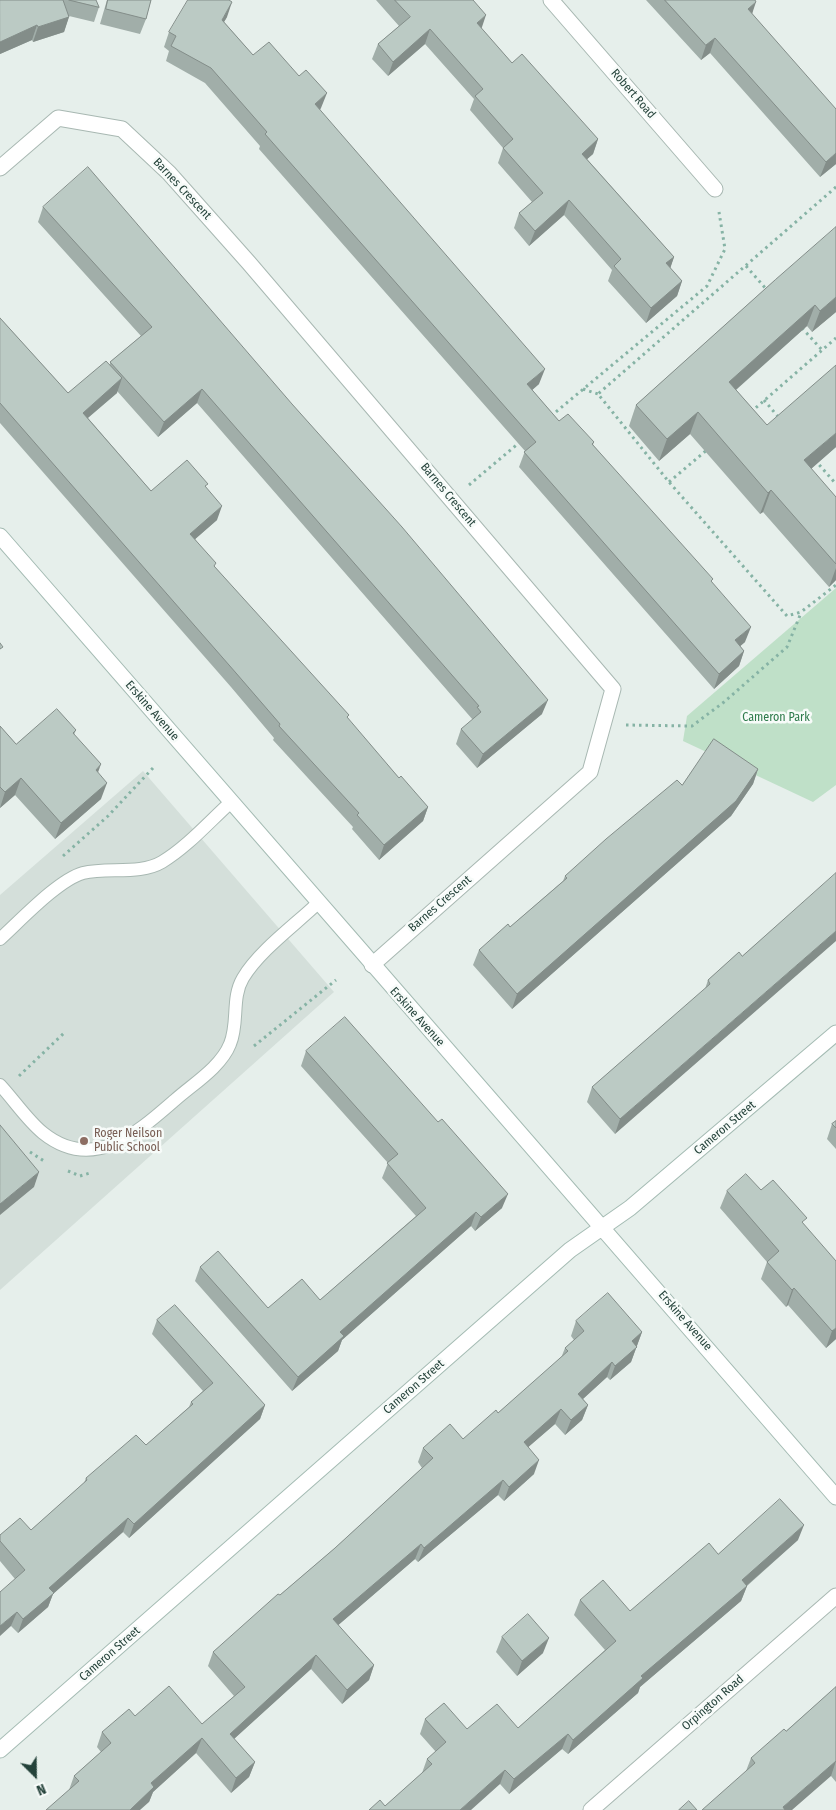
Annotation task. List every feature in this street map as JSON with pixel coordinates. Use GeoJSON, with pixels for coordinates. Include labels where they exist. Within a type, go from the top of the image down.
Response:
{"type":"FeatureCollection","features":[{"type":"Feature","properties":{"kind":"street","name":"Robert Road"},"geometry":{"type":"LineString","coordinates":[[551,0],[715,189]]}},
{"type":"Feature","properties":{"kind":"street","name":"Barnes Crescent"},"geometry":{"type":"LineString","coordinates":[[0,168],[58,118],[122,129],[169,173],[249,262],[613,689],[590,772],[372,965]]}},
{"type":"Feature","properties":{"kind":"street","name":"Erskine Avenue"},"geometry":{"type":"LineString","coordinates":[[0,536],[318,904],[604,1227],[836,1497]]}},
{"type":"Feature","properties":{"kind":"street","name":"Cameron Street"},"geometry":{"type":"LineString","coordinates":[[0,1750],[570,1250],[630,1208],[836,1033]]}},
{"type":"Feature","properties":{"kind":"street","name":"Orpington Road"},"geometry":{"type":"LineString","coordinates":[[591,1810],[836,1596]]}},
{"type":"Feature","properties":{"kind":"lane"},"geometry":{"type":"LineString","coordinates":[[0,939],[60,885],[81,874],[103,870],[143,868],[160,863],[231,802]]}},
{"type":"Feature","properties":{"kind":"lane"},"geometry":{"type":"LineString","coordinates":[[2,1087],[43,1133],[66,1146],[96,1150],[125,1140],[223,1058],[231,1043],[236,994],[243,978],[256,962],[318,904]]}},
{"type":"Feature","properties":{"kind":"path"},"geometry":{"type":"LineString","coordinates":[[598,394],[836,187]]}},
{"type":"Feature","properties":{"kind":"path"},"geometry":{"type":"LineString","coordinates":[[546,420],[706,286],[725,249],[715,189]]}},
{"type":"Feature","properties":{"kind":"path"},"geometry":{"type":"LineString","coordinates":[[746,266],[771,294]]}},
{"type":"Feature","properties":{"kind":"path"},"geometry":{"type":"LineString","coordinates":[[796,322],[822,350]]}},
{"type":"Feature","properties":{"kind":"path"},"geometry":{"type":"LineString","coordinates":[[750,413],[836,338]]}},
{"type":"Feature","properties":{"kind":"path"},"geometry":{"type":"LineString","coordinates":[[583,389],[598,394],[669,482],[788,616],[801,612],[836,585]]}},
{"type":"Feature","properties":{"kind":"path"},"geometry":{"type":"LineString","coordinates":[[764,400],[784,423]]}},
{"type":"Feature","properties":{"kind":"path"},"geometry":{"type":"LineString","coordinates":[[451,500],[525,438]]}},
{"type":"Feature","properties":{"kind":"path"},"geometry":{"type":"LineString","coordinates":[[669,482],[713,444]]}},
{"type":"Feature","properties":{"kind":"path"},"geometry":{"type":"LineString","coordinates":[[810,453],[836,483]]}},
{"type":"Feature","properties":{"kind":"path"},"geometry":{"type":"LineString","coordinates":[[603,724],[692,726],[724,702],[787,647],[801,612]]}},
{"type":"Feature","properties":{"kind":"path"},"geometry":{"type":"LineString","coordinates":[[61,858],[108,816],[153,768]]}},
{"type":"Feature","properties":{"kind":"path"},"geometry":{"type":"LineString","coordinates":[[2,1087],[64,1034]]}},
{"type":"Feature","properties":{"kind":"shaded area","name":"Roger Neilson Public School"},"geometry":{"type":"Polygon","coordinates":[[[143,771],[334,992],[0,1290],[0,895],[143,771]]]}},
{"type":"Feature","properties":{"kind":"green space","name":"Cameron Park"},"geometry":{"type":"Polygon","coordinates":[[[836,588],[836,785],[813,802],[683,741],[687,716],[836,588]]]}},
{"type":"Feature","properties":{"kind":"building"},"geometry":{"type":"Polygon","coordinates":[[[0,0],[63,0],[69,17],[38,27],[37,25],[0,42],[0,0]]]}},
{"type":"Feature","properties":{"kind":"building"},"geometry":{"type":"Polygon","coordinates":[[[69,0],[96,0],[99,7],[69,0]]]}},
{"type":"Feature","properties":{"kind":"building"},"geometry":{"type":"Polygon","coordinates":[[[108,0],[151,0],[146,19],[106,9],[108,0]]]}},
{"type":"Feature","properties":{"kind":"building"},"geometry":{"type":"Polygon","coordinates":[[[188,0],[229,0],[232,2],[222,20],[253,55],[269,42],[299,76],[306,70],[327,93],[315,104],[545,369],[527,384],[559,421],[568,414],[594,442],[592,444],[713,579],[711,581],[751,627],[735,640],[744,651],[719,674],[524,452],[536,442],[265,134],[267,132],[211,68],[171,46],[176,36],[169,32],[188,0]]]}},
{"type":"Feature","properties":{"kind":"building"},"geometry":{"type":"Polygon","coordinates":[[[395,0],[473,0],[486,15],[477,23],[512,63],[522,54],[598,139],[582,154],[674,257],[666,263],[682,281],[651,308],[614,266],[621,259],[569,200],[535,231],[519,213],[543,193],[503,148],[513,139],[475,96],[483,89],[430,29],[393,62],[378,44],[410,17],[395,0]]]}},
{"type":"Feature","properties":{"kind":"building"},"geometry":{"type":"Polygon","coordinates":[[[665,0],[755,0],[756,2],[748,9],[836,109],[836,153],[826,162],[715,38],[706,45],[665,0]]]}},
{"type":"Feature","properties":{"kind":"building"},"geometry":{"type":"Polygon","coordinates":[[[88,167],[292,404],[402,527],[548,700],[483,754],[461,729],[481,712],[477,707],[479,706],[202,389],[164,422],[110,362],[152,327],[43,207],[88,167]]]}},
{"type":"Feature","properties":{"kind":"building"},"geometry":{"type":"Polygon","coordinates":[[[836,227],[836,297],[820,311],[815,305],[729,382],[767,425],[836,365],[836,433],[804,460],[836,497],[836,564],[771,490],[768,493],[698,412],[667,439],[636,405],[836,227]]]}},
{"type":"Feature","properties":{"kind":"building"},"geometry":{"type":"Polygon","coordinates":[[[0,318],[68,393],[106,361],[122,378],[83,413],[151,491],[187,460],[208,484],[205,486],[222,506],[190,534],[216,563],[214,566],[349,715],[347,717],[399,778],[401,776],[428,807],[384,845],[357,815],[359,813],[279,726],[280,724],[236,673],[0,403],[0,318]]]}},
{"type":"Feature","properties":{"kind":"building"},"geometry":{"type":"Polygon","coordinates":[[[57,709],[76,730],[73,733],[101,764],[96,770],[107,783],[61,823],[21,778],[5,792],[0,787],[0,726],[16,744],[57,709]]]}},
{"type":"Feature","properties":{"kind":"building"},"geometry":{"type":"Polygon","coordinates":[[[714,739],[758,769],[736,801],[517,994],[479,950],[508,924],[510,927],[567,878],[565,876],[606,839],[677,780],[682,785],[714,739]]]}},
{"type":"Feature","properties":{"kind":"building"},"geometry":{"type":"Polygon","coordinates":[[[836,873],[836,931],[620,1119],[592,1087],[710,984],[708,980],[739,952],[742,956],[836,873]]]}},
{"type":"Feature","properties":{"kind":"building"},"geometry":{"type":"Polygon","coordinates":[[[345,1017],[438,1122],[442,1119],[508,1194],[481,1217],[476,1212],[340,1332],[344,1336],[298,1377],[200,1267],[218,1251],[268,1308],[302,1279],[320,1300],[426,1208],[387,1163],[398,1154],[306,1051],[345,1017]]]}},
{"type":"Feature","properties":{"kind":"building"},"geometry":{"type":"Polygon","coordinates":[[[0,1125],[39,1172],[0,1204],[0,1125]]]}},
{"type":"Feature","properties":{"kind":"building"},"geometry":{"type":"Polygon","coordinates":[[[746,1174],[761,1190],[773,1180],[807,1218],[802,1222],[836,1261],[836,1328],[832,1331],[794,1288],[792,1290],[767,1262],[779,1251],[727,1191],[746,1174]]]}},
{"type":"Feature","properties":{"kind":"building"},"geometry":{"type":"Polygon","coordinates":[[[608,1293],[642,1332],[632,1341],[637,1347],[615,1366],[612,1362],[578,1394],[588,1405],[571,1420],[561,1409],[524,1442],[539,1460],[509,1487],[503,1480],[424,1548],[421,1544],[333,1619],[374,1665],[347,1690],[316,1655],[230,1734],[255,1762],[236,1778],[202,1738],[151,1783],[154,1787],[130,1810],[46,1810],[79,1781],[74,1776],[111,1743],[102,1732],[129,1709],[135,1716],[169,1686],[202,1724],[245,1687],[213,1652],[278,1594],[280,1595],[335,1548],[433,1458],[423,1448],[450,1424],[463,1439],[496,1410],[498,1413],[568,1351],[565,1348],[584,1331],[576,1321],[608,1293]]]}},
{"type":"Feature","properties":{"kind":"building"},"geometry":{"type":"Polygon","coordinates":[[[175,1305],[265,1405],[134,1524],[128,1518],[49,1588],[54,1593],[23,1619],[17,1612],[0,1626],[0,1592],[25,1570],[0,1541],[0,1535],[20,1518],[31,1530],[87,1480],[86,1478],[136,1435],[146,1445],[193,1404],[191,1402],[213,1383],[157,1320],[175,1305]]]}},
{"type":"Feature","properties":{"kind":"building"},"geometry":{"type":"Polygon","coordinates":[[[780,1499],[804,1525],[742,1580],[747,1586],[641,1676],[643,1678],[573,1740],[568,1734],[514,1779],[505,1770],[460,1810],[369,1810],[380,1800],[385,1806],[432,1764],[427,1759],[446,1742],[425,1719],[444,1703],[467,1729],[497,1704],[518,1728],[616,1641],[580,1600],[603,1580],[630,1611],[709,1543],[718,1554],[780,1499]]]}},
{"type":"Feature","properties":{"kind":"building"},"geometry":{"type":"Polygon","coordinates":[[[528,1614],[549,1638],[522,1661],[502,1637],[528,1614]]]}},
{"type":"Feature","properties":{"kind":"building"},"geometry":{"type":"Polygon","coordinates":[[[836,1687],[836,1761],[783,1807],[785,1810],[702,1810],[755,1763],[751,1758],[784,1729],[786,1731],[836,1687]]]}},
{"type":"Feature","properties":{"kind":"building"},"geometry":{"type":"Polygon","coordinates":[[[689,1801],[697,1810],[679,1810],[689,1801]]]}},
{"type":"Feature","properties":{"kind":"place","name":"Roger Neilson Public School"},"geometry":{"type":"Point","coordinates":[84,1141]}}]}
